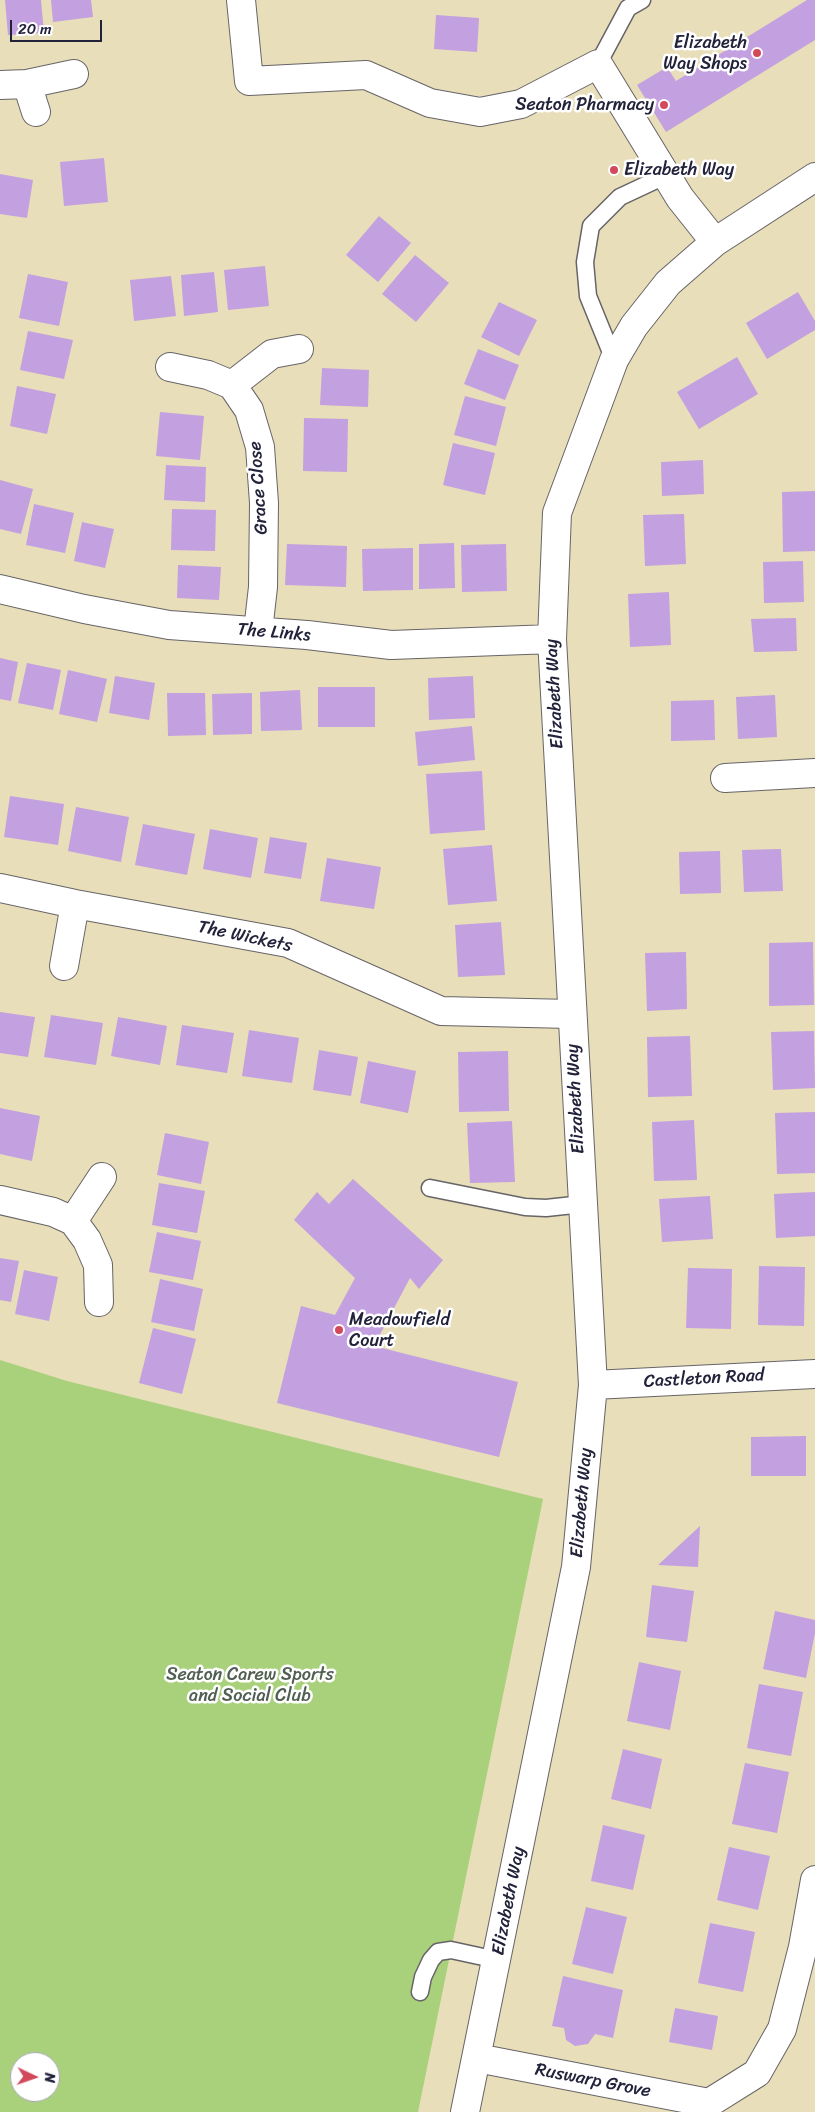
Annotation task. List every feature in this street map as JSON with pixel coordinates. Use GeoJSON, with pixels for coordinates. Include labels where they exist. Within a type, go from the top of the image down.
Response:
{"type":"FeatureCollection","features":[{"type":"Feature","properties":{"kind":"street"},"geometry":{"type":"LineString","coordinates":[[241,0],[249,81],[366,75],[430,103],[480,112],[521,104],[598,64],[680,198],[714,242]]}},
{"type":"Feature","properties":{"kind":"street"},"geometry":{"type":"LineString","coordinates":[[0,85],[27,84],[74,74]]}},
{"type":"Feature","properties":{"kind":"street"},"geometry":{"type":"LineString","coordinates":[[27,84],[36,112]]}},
{"type":"Feature","properties":{"kind":"street","name":"Elizabeth Way"},"geometry":{"type":"LineString","coordinates":[[465,2112],[576,1567],[593,1385],[571,1014],[552,639],[557,514],[614,360],[634,326],[668,283],[714,242],[815,177]]}},
{"type":"Feature","properties":{"kind":"street"},"geometry":{"type":"LineString","coordinates":[[170,366],[208,374],[232,385],[272,354],[299,349]]}},
{"type":"Feature","properties":{"kind":"street","name":"Grace Close"},"geometry":{"type":"LineString","coordinates":[[232,385],[249,410],[260,447],[264,503],[263,587],[258,631]]}},
{"type":"Feature","properties":{"kind":"street","name":"The Links"},"geometry":{"type":"LineString","coordinates":[[0,589],[84,609],[169,625],[258,631],[391,645],[552,639]]}},
{"type":"Feature","properties":{"kind":"street"},"geometry":{"type":"LineString","coordinates":[[725,778],[815,772]]}},
{"type":"Feature","properties":{"kind":"street","name":"The Wickets"},"geometry":{"type":"LineString","coordinates":[[0,888],[75,904],[288,943],[441,1011],[571,1014]]}},
{"type":"Feature","properties":{"kind":"street"},"geometry":{"type":"LineString","coordinates":[[64,966],[75,904]]}},
{"type":"Feature","properties":{"kind":"street"},"geometry":{"type":"LineString","coordinates":[[73,1221],[102,1177]]}},
{"type":"Feature","properties":{"kind":"street"},"geometry":{"type":"LineString","coordinates":[[0,1200],[53,1212],[73,1221],[87,1240],[98,1265],[98,1302]]}},
{"type":"Feature","properties":{"kind":"street","name":"Castleton Road"},"geometry":{"type":"LineString","coordinates":[[593,1385],[815,1374]]}},
{"type":"Feature","properties":{"kind":"street","name":"Ruswarp Grove"},"geometry":{"type":"LineString","coordinates":[[477,2058],[710,2108],[757,2073],[782,2029],[809,1948],[815,1880]]}},
{"type":"Feature","properties":{"kind":"lane"},"geometry":{"type":"LineString","coordinates":[[598,64],[628,8],[642,0]]}},
{"type":"Feature","properties":{"kind":"lane"},"geometry":{"type":"LineString","coordinates":[[614,360],[588,296],[585,262],[591,226],[620,197],[667,175]]}},
{"type":"Feature","properties":{"kind":"lane"},"geometry":{"type":"LineString","coordinates":[[430,1188],[525,1208],[583,1204]]}},
{"type":"Feature","properties":{"kind":"lane"},"geometry":{"type":"LineString","coordinates":[[420,1992],[423,1977],[431,1960],[438,1952],[451,1950],[497,1960]]}},
{"type":"Feature","properties":{"kind":"green space","name":"Seaton Carew Sports and Social Club"},"geometry":{"type":"Polygon","coordinates":[[[0,1360],[67,1381],[543,1499],[418,2112],[0,2112],[0,1360]]]}},
{"type":"Feature","properties":{"kind":"building"},"geometry":{"type":"Polygon","coordinates":[[[5,0],[41,0],[44,33],[8,35],[5,0]]]}},
{"type":"Feature","properties":{"kind":"building"},"geometry":{"type":"Polygon","coordinates":[[[51,0],[91,0],[93,17],[53,22],[51,0]]]}},
{"type":"Feature","properties":{"kind":"building","name":"Elizabeth Way Shops"},"geometry":{"type":"Polygon","coordinates":[[[807,0],[815,0],[815,40],[666,132],[637,85],[667,67],[676,81],[807,0]]]}},
{"type":"Feature","properties":{"kind":"building"},"geometry":{"type":"Polygon","coordinates":[[[436,15],[479,18],[477,52],[434,49],[436,15]]]}},
{"type":"Feature","properties":{"kind":"building"},"geometry":{"type":"Polygon","coordinates":[[[104,158],[108,202],[64,206],[60,162],[104,158]]]}},
{"type":"Feature","properties":{"kind":"building"},"geometry":{"type":"Polygon","coordinates":[[[0,174],[33,180],[27,218],[0,214],[0,174]]]}},
{"type":"Feature","properties":{"kind":"building"},"geometry":{"type":"Polygon","coordinates":[[[379,216],[411,243],[378,282],[346,255],[379,216]]]}},
{"type":"Feature","properties":{"kind":"building"},"geometry":{"type":"Polygon","coordinates":[[[415,255],[449,283],[416,322],[382,294],[415,255]]]}},
{"type":"Feature","properties":{"kind":"building"},"geometry":{"type":"Polygon","coordinates":[[[265,266],[269,306],[228,310],[224,270],[265,266]]]}},
{"type":"Feature","properties":{"kind":"building"},"geometry":{"type":"Polygon","coordinates":[[[214,272],[218,312],[184,316],[181,275],[214,272]]]}},
{"type":"Feature","properties":{"kind":"building"},"geometry":{"type":"Polygon","coordinates":[[[28,274],[68,282],[59,326],[19,318],[28,274]]]}},
{"type":"Feature","properties":{"kind":"building"},"geometry":{"type":"Polygon","coordinates":[[[171,276],[176,316],[134,321],[130,280],[171,276]]]}},
{"type":"Feature","properties":{"kind":"building"},"geometry":{"type":"Polygon","coordinates":[[[798,292],[815,321],[815,330],[767,359],[746,323],[798,292]]]}},
{"type":"Feature","properties":{"kind":"building"},"geometry":{"type":"Polygon","coordinates":[[[499,302],[537,320],[519,356],[481,337],[499,302]]]}},
{"type":"Feature","properties":{"kind":"building"},"geometry":{"type":"Polygon","coordinates":[[[28,331],[73,340],[64,379],[20,370],[28,331]]]}},
{"type":"Feature","properties":{"kind":"building"},"geometry":{"type":"Polygon","coordinates":[[[478,349],[519,365],[505,400],[464,384],[478,349]]]}},
{"type":"Feature","properties":{"kind":"building"},"geometry":{"type":"Polygon","coordinates":[[[737,357],[758,394],[699,429],[677,392],[737,357]]]}},
{"type":"Feature","properties":{"kind":"building"},"geometry":{"type":"Polygon","coordinates":[[[322,368],[369,370],[368,407],[320,405],[322,368]]]}},
{"type":"Feature","properties":{"kind":"building"},"geometry":{"type":"Polygon","coordinates":[[[17,386],[56,394],[47,434],[10,426],[17,386]]]}},
{"type":"Feature","properties":{"kind":"building"},"geometry":{"type":"Polygon","coordinates":[[[465,396],[506,407],[496,446],[454,435],[465,396]]]}},
{"type":"Feature","properties":{"kind":"building"},"geometry":{"type":"Polygon","coordinates":[[[160,412],[204,416],[200,460],[156,456],[160,412]]]}},
{"type":"Feature","properties":{"kind":"building"},"geometry":{"type":"Polygon","coordinates":[[[304,418],[348,419],[347,472],[303,471],[304,418]]]}},
{"type":"Feature","properties":{"kind":"building"},"geometry":{"type":"Polygon","coordinates":[[[453,443],[495,453],[485,495],[443,485],[453,443]]]}},
{"type":"Feature","properties":{"kind":"building"},"geometry":{"type":"Polygon","coordinates":[[[703,460],[704,494],[662,496],[661,462],[703,460]]]}},
{"type":"Feature","properties":{"kind":"building"},"geometry":{"type":"Polygon","coordinates":[[[166,465],[206,467],[205,502],[164,500],[166,465]]]}},
{"type":"Feature","properties":{"kind":"building"},"geometry":{"type":"Polygon","coordinates":[[[0,480],[33,489],[21,534],[0,529],[0,480]]]}},
{"type":"Feature","properties":{"kind":"building"},"geometry":{"type":"Polygon","coordinates":[[[815,491],[815,551],[783,552],[782,492],[815,491]]]}},
{"type":"Feature","properties":{"kind":"building"},"geometry":{"type":"Polygon","coordinates":[[[34,504],[74,513],[65,553],[26,545],[34,504]]]}},
{"type":"Feature","properties":{"kind":"building"},"geometry":{"type":"Polygon","coordinates":[[[172,509],[216,510],[215,551],[171,550],[172,509]]]}},
{"type":"Feature","properties":{"kind":"building"},"geometry":{"type":"Polygon","coordinates":[[[684,514],[686,564],[645,566],[643,515],[684,514]]]}},
{"type":"Feature","properties":{"kind":"building"},"geometry":{"type":"Polygon","coordinates":[[[82,522],[114,529],[105,568],[74,561],[82,522]]]}},
{"type":"Feature","properties":{"kind":"building"},"geometry":{"type":"Polygon","coordinates":[[[454,543],[455,588],[419,589],[419,544],[454,543]]]}},
{"type":"Feature","properties":{"kind":"building"},"geometry":{"type":"Polygon","coordinates":[[[287,544],[347,546],[346,587],[285,585],[287,544]]]}},
{"type":"Feature","properties":{"kind":"building"},"geometry":{"type":"Polygon","coordinates":[[[506,544],[507,591],[462,592],[461,545],[506,544]]]}},
{"type":"Feature","properties":{"kind":"building"},"geometry":{"type":"Polygon","coordinates":[[[413,548],[413,590],[363,591],[362,549],[413,548]]]}},
{"type":"Feature","properties":{"kind":"building"},"geometry":{"type":"Polygon","coordinates":[[[803,561],[804,602],[764,603],[763,562],[803,561]]]}},
{"type":"Feature","properties":{"kind":"building"},"geometry":{"type":"Polygon","coordinates":[[[178,565],[221,567],[219,600],[177,598],[178,565]]]}},
{"type":"Feature","properties":{"kind":"building"},"geometry":{"type":"Polygon","coordinates":[[[669,592],[671,645],[630,647],[628,594],[669,592]]]}},
{"type":"Feature","properties":{"kind":"building"},"geometry":{"type":"Polygon","coordinates":[[[796,618],[797,651],[754,652],[751,619],[796,618]]]}},
{"type":"Feature","properties":{"kind":"building"},"geometry":{"type":"Polygon","coordinates":[[[0,658],[18,662],[11,701],[0,699],[0,658]]]}},
{"type":"Feature","properties":{"kind":"building"},"geometry":{"type":"Polygon","coordinates":[[[27,663],[61,670],[53,710],[18,703],[27,663]]]}},
{"type":"Feature","properties":{"kind":"building"},"geometry":{"type":"Polygon","coordinates":[[[68,670],[107,679],[97,722],[59,714],[68,670]]]}},
{"type":"Feature","properties":{"kind":"building"},"geometry":{"type":"Polygon","coordinates":[[[115,676],[155,683],[149,720],[109,713],[115,676]]]}},
{"type":"Feature","properties":{"kind":"building"},"geometry":{"type":"Polygon","coordinates":[[[473,676],[475,718],[429,720],[428,678],[473,676]]]}},
{"type":"Feature","properties":{"kind":"building"},"geometry":{"type":"Polygon","coordinates":[[[318,687],[375,687],[375,727],[318,727],[318,687]]]}},
{"type":"Feature","properties":{"kind":"building"},"geometry":{"type":"Polygon","coordinates":[[[300,690],[302,730],[261,731],[260,692],[300,690]]]}},
{"type":"Feature","properties":{"kind":"building"},"geometry":{"type":"Polygon","coordinates":[[[167,693],[205,693],[206,735],[168,736],[167,693]]]}},
{"type":"Feature","properties":{"kind":"building"},"geometry":{"type":"Polygon","coordinates":[[[252,693],[252,734],[213,735],[212,694],[252,693]]]}},
{"type":"Feature","properties":{"kind":"building"},"geometry":{"type":"Polygon","coordinates":[[[775,695],[777,737],[738,739],[736,697],[775,695]]]}},
{"type":"Feature","properties":{"kind":"building"},"geometry":{"type":"Polygon","coordinates":[[[714,700],[715,740],[671,741],[671,701],[714,700]]]}},
{"type":"Feature","properties":{"kind":"building"},"geometry":{"type":"Polygon","coordinates":[[[472,726],[475,760],[418,766],[415,732],[472,726]]]}},
{"type":"Feature","properties":{"kind":"building"},"geometry":{"type":"Polygon","coordinates":[[[482,771],[485,830],[430,834],[426,774],[482,771]]]}},
{"type":"Feature","properties":{"kind":"building"},"geometry":{"type":"Polygon","coordinates":[[[10,796],[64,804],[58,845],[4,837],[10,796]]]}},
{"type":"Feature","properties":{"kind":"building"},"geometry":{"type":"Polygon","coordinates":[[[76,807],[129,817],[121,862],[68,851],[76,807]]]}},
{"type":"Feature","properties":{"kind":"building"},"geometry":{"type":"Polygon","coordinates":[[[143,824],[195,834],[187,875],[135,865],[143,824]]]}},
{"type":"Feature","properties":{"kind":"building"},"geometry":{"type":"Polygon","coordinates":[[[210,829],[258,838],[251,878],[203,869],[210,829]]]}},
{"type":"Feature","properties":{"kind":"building"},"geometry":{"type":"Polygon","coordinates":[[[270,837],[307,843],[301,879],[264,873],[270,837]]]}},
{"type":"Feature","properties":{"kind":"building"},"geometry":{"type":"Polygon","coordinates":[[[492,845],[497,901],[448,905],[443,849],[492,845]]]}},
{"type":"Feature","properties":{"kind":"building"},"geometry":{"type":"Polygon","coordinates":[[[781,849],[783,891],[744,892],[742,850],[781,849]]]}},
{"type":"Feature","properties":{"kind":"building"},"geometry":{"type":"Polygon","coordinates":[[[720,851],[721,893],[680,894],[679,852],[720,851]]]}},
{"type":"Feature","properties":{"kind":"building"},"geometry":{"type":"Polygon","coordinates":[[[327,858],[381,867],[374,909],[320,901],[327,858]]]}},
{"type":"Feature","properties":{"kind":"building"},"geometry":{"type":"Polygon","coordinates":[[[501,922],[505,975],[458,977],[455,925],[501,922]]]}},
{"type":"Feature","properties":{"kind":"building"},"geometry":{"type":"Polygon","coordinates":[[[813,942],[814,1005],[769,1006],[769,943],[813,942]]]}},
{"type":"Feature","properties":{"kind":"building"},"geometry":{"type":"Polygon","coordinates":[[[686,952],[687,1009],[647,1011],[645,953],[686,952]]]}},
{"type":"Feature","properties":{"kind":"building"},"geometry":{"type":"Polygon","coordinates":[[[0,1012],[35,1017],[28,1057],[0,1053],[0,1012]]]}},
{"type":"Feature","properties":{"kind":"building"},"geometry":{"type":"Polygon","coordinates":[[[51,1015],[103,1023],[96,1065],[44,1057],[51,1015]]]}},
{"type":"Feature","properties":{"kind":"building"},"geometry":{"type":"Polygon","coordinates":[[[118,1017],[167,1026],[160,1065],[111,1056],[118,1017]]]}},
{"type":"Feature","properties":{"kind":"building"},"geometry":{"type":"Polygon","coordinates":[[[182,1025],[234,1033],[227,1073],[176,1065],[182,1025]]]}},
{"type":"Feature","properties":{"kind":"building"},"geometry":{"type":"Polygon","coordinates":[[[249,1030],[299,1038],[292,1083],[242,1076],[249,1030]]]}},
{"type":"Feature","properties":{"kind":"building"},"geometry":{"type":"Polygon","coordinates":[[[814,1031],[815,1088],[773,1090],[771,1032],[814,1031]]]}},
{"type":"Feature","properties":{"kind":"building"},"geometry":{"type":"Polygon","coordinates":[[[690,1036],[692,1096],[648,1097],[647,1037],[690,1036]]]}},
{"type":"Feature","properties":{"kind":"building"},"geometry":{"type":"Polygon","coordinates":[[[319,1050],[358,1057],[351,1096],[313,1090],[319,1050]]]}},
{"type":"Feature","properties":{"kind":"building"},"geometry":{"type":"Polygon","coordinates":[[[508,1051],[509,1111],[459,1112],[458,1052],[508,1051]]]}},
{"type":"Feature","properties":{"kind":"building"},"geometry":{"type":"Polygon","coordinates":[[[368,1061],[416,1071],[408,1113],[360,1103],[368,1061]]]}},
{"type":"Feature","properties":{"kind":"building"},"geometry":{"type":"Polygon","coordinates":[[[0,1108],[40,1116],[32,1161],[0,1154],[0,1108]]]}},
{"type":"Feature","properties":{"kind":"building"},"geometry":{"type":"Polygon","coordinates":[[[815,1112],[815,1173],[777,1174],[775,1113],[815,1112]]]}},
{"type":"Feature","properties":{"kind":"building"},"geometry":{"type":"Polygon","coordinates":[[[694,1120],[697,1180],[654,1181],[652,1122],[694,1120]]]}},
{"type":"Feature","properties":{"kind":"building"},"geometry":{"type":"Polygon","coordinates":[[[512,1121],[515,1182],[470,1183],[467,1123],[512,1121]]]}},
{"type":"Feature","properties":{"kind":"building"},"geometry":{"type":"Polygon","coordinates":[[[165,1133],[209,1142],[201,1184],[157,1175],[165,1133]]]}},
{"type":"Feature","properties":{"kind":"building","name":"Meadowfield Court"},"geometry":{"type":"Polygon","coordinates":[[[353,1179],[443,1260],[419,1289],[410,1278],[374,1346],[518,1382],[499,1457],[277,1403],[301,1306],[335,1315],[355,1278],[294,1220],[317,1192],[329,1204],[353,1179]]]}},
{"type":"Feature","properties":{"kind":"building"},"geometry":{"type":"Polygon","coordinates":[[[159,1183],[205,1191],[197,1233],[152,1225],[159,1183]]]}},
{"type":"Feature","properties":{"kind":"building"},"geometry":{"type":"Polygon","coordinates":[[[815,1192],[815,1236],[776,1238],[774,1194],[815,1192]]]}},
{"type":"Feature","properties":{"kind":"building"},"geometry":{"type":"Polygon","coordinates":[[[710,1196],[713,1239],[662,1242],[659,1199],[710,1196]]]}},
{"type":"Feature","properties":{"kind":"building"},"geometry":{"type":"Polygon","coordinates":[[[157,1232],[201,1241],[193,1280],[149,1272],[157,1232]]]}},
{"type":"Feature","properties":{"kind":"building"},"geometry":{"type":"Polygon","coordinates":[[[0,1258],[19,1261],[11,1302],[0,1300],[0,1258]]]}},
{"type":"Feature","properties":{"kind":"building"},"geometry":{"type":"Polygon","coordinates":[[[759,1266],[805,1267],[804,1326],[758,1325],[759,1266]]]}},
{"type":"Feature","properties":{"kind":"building"},"geometry":{"type":"Polygon","coordinates":[[[688,1268],[732,1269],[731,1329],[686,1328],[688,1268]]]}},
{"type":"Feature","properties":{"kind":"building"},"geometry":{"type":"Polygon","coordinates":[[[24,1270],[58,1277],[49,1321],[15,1314],[24,1270]]]}},
{"type":"Feature","properties":{"kind":"building"},"geometry":{"type":"Polygon","coordinates":[[[160,1279],[203,1289],[194,1331],[151,1322],[160,1279]]]}},
{"type":"Feature","properties":{"kind":"building"},"geometry":{"type":"Polygon","coordinates":[[[153,1328],[196,1339],[182,1394],[139,1383],[153,1328]]]}},
{"type":"Feature","properties":{"kind":"building"},"geometry":{"type":"Polygon","coordinates":[[[806,1436],[806,1476],[751,1476],[751,1437],[806,1436]]]}},
{"type":"Feature","properties":{"kind":"building"},"geometry":{"type":"Polygon","coordinates":[[[700,1526],[698,1567],[658,1565],[700,1526]]]}},
{"type":"Feature","properties":{"kind":"building"},"geometry":{"type":"Polygon","coordinates":[[[652,1585],[694,1591],[687,1642],[646,1637],[652,1585]]]}},
{"type":"Feature","properties":{"kind":"building"},"geometry":{"type":"Polygon","coordinates":[[[775,1611],[815,1620],[815,1633],[806,1678],[763,1669],[775,1611]]]}},
{"type":"Feature","properties":{"kind":"building"},"geometry":{"type":"Polygon","coordinates":[[[639,1662],[681,1671],[670,1730],[627,1721],[639,1662]]]}},
{"type":"Feature","properties":{"kind":"building"},"geometry":{"type":"Polygon","coordinates":[[[759,1684],[803,1692],[791,1756],[747,1748],[759,1684]]]}},
{"type":"Feature","properties":{"kind":"building"},"geometry":{"type":"Polygon","coordinates":[[[623,1749],[662,1759],[651,1809],[611,1799],[623,1749]]]}},
{"type":"Feature","properties":{"kind":"building"},"geometry":{"type":"Polygon","coordinates":[[[745,1763],[789,1772],[777,1833],[732,1824],[745,1763]]]}},
{"type":"Feature","properties":{"kind":"building"},"geometry":{"type":"Polygon","coordinates":[[[603,1825],[645,1835],[633,1890],[591,1881],[603,1825]]]}},
{"type":"Feature","properties":{"kind":"building"},"geometry":{"type":"Polygon","coordinates":[[[729,1847],[770,1856],[758,1910],[717,1900],[729,1847]]]}},
{"type":"Feature","properties":{"kind":"building"},"geometry":{"type":"Polygon","coordinates":[[[586,1907],[627,1917],[613,1974],[572,1964],[586,1907]]]}},
{"type":"Feature","properties":{"kind":"building"},"geometry":{"type":"Polygon","coordinates":[[[710,1923],[755,1932],[743,1992],[698,1983],[710,1923]]]}},
{"type":"Feature","properties":{"kind":"building"},"geometry":{"type":"Polygon","coordinates":[[[563,1976],[623,1990],[613,2038],[595,2034],[588,2044],[575,2046],[566,2040],[564,2028],[552,2026],[563,1976]]]}},
{"type":"Feature","properties":{"kind":"building"},"geometry":{"type":"Polygon","coordinates":[[[675,2008],[718,2016],[712,2050],[669,2042],[675,2008]]]}},
{"type":"Feature","properties":{"kind":"place","name":"Elizabeth Way Shops"},"geometry":{"type":"Point","coordinates":[757,53]}},
{"type":"Feature","properties":{"kind":"place","name":"Seaton Pharmacy"},"geometry":{"type":"Point","coordinates":[664,105]}},
{"type":"Feature","properties":{"kind":"place","name":"Elizabeth Way"},"geometry":{"type":"Point","coordinates":[614,170]}},
{"type":"Feature","properties":{"kind":"place","name":"Meadowfield Court"},"geometry":{"type":"Point","coordinates":[339,1330]}}]}
